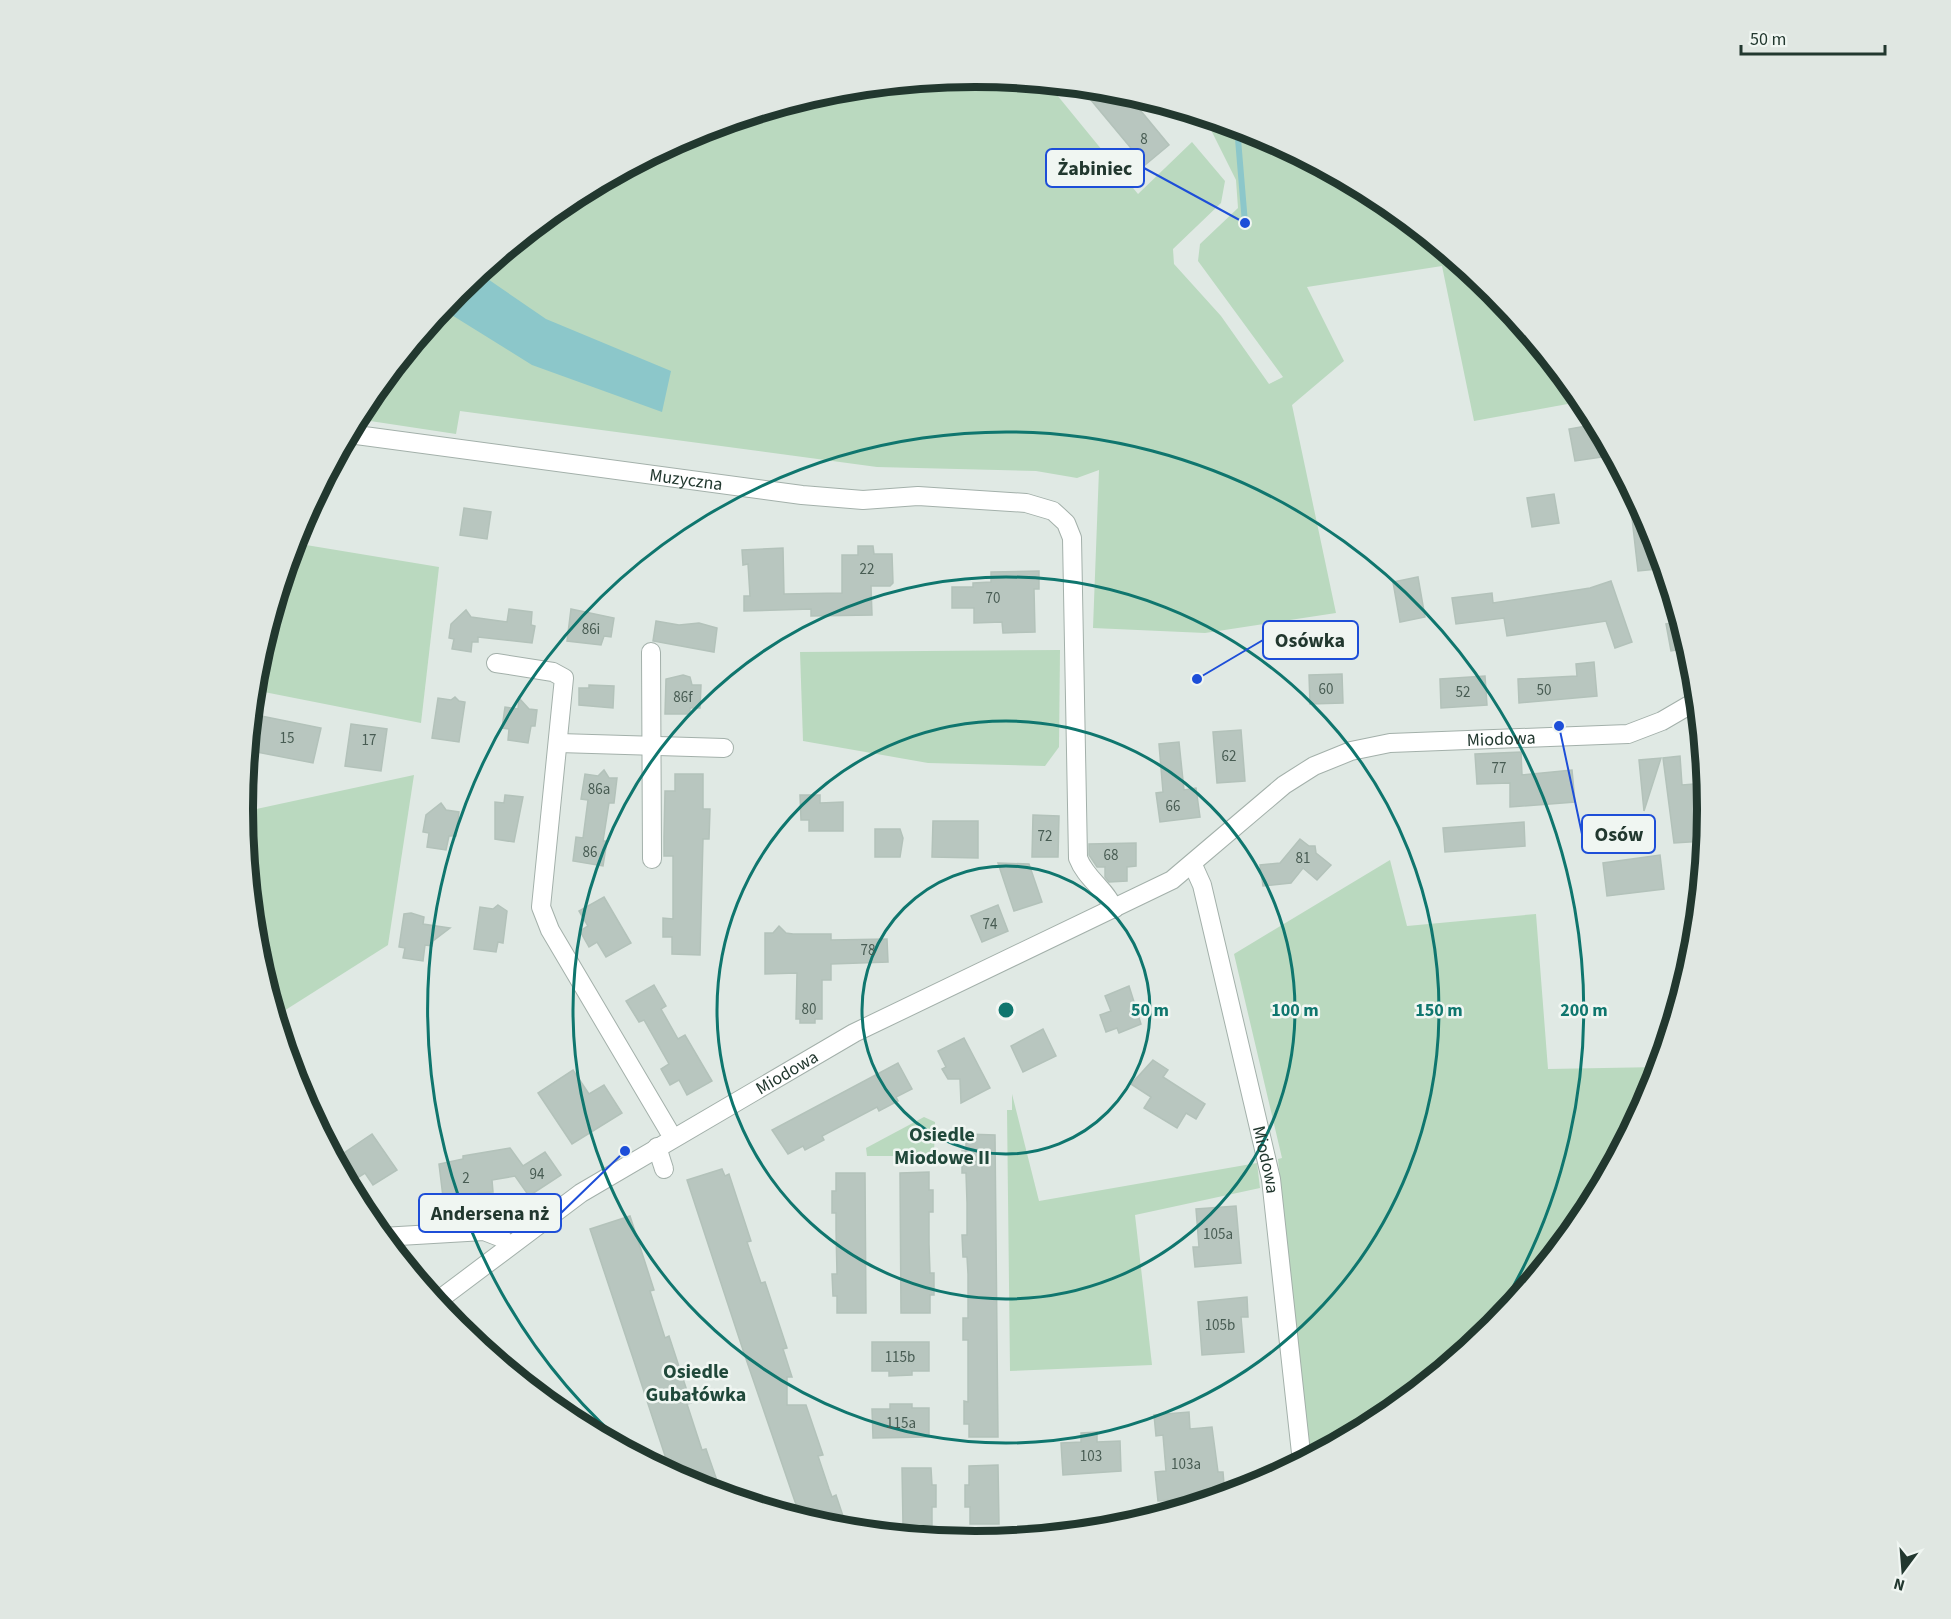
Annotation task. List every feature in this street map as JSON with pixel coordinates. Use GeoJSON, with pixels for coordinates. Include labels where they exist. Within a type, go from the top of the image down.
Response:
{"type":"FeatureCollection","features":[{"type":"Feature","properties":{"kind":"street","name":"Muzyczna"},"geometry":{"type":"LineString","coordinates":[[358,435],[801,495],[863,500],[918,496],[1026,503],[1053,511],[1066,523],[1071,538],[1078,858],[1083,871],[1109,897],[1114,909]]}},
{"type":"Feature","properties":{"kind":"street"},"geometry":{"type":"LineString","coordinates":[[651,652],[652,859]]}},
{"type":"Feature","properties":{"kind":"street"},"geometry":{"type":"LineString","coordinates":[[496,663],[553,672],[564,678],[541,907],[550,930],[665,1143],[664,1169]]}},
{"type":"Feature","properties":{"kind":"street","name":"Miodowa"},"geometry":{"type":"LineString","coordinates":[[443,1297],[581,1193],[854,1033],[1166,884],[1193,865],[1291,779],[1323,762],[1351,751],[1412,741],[1628,734],[1653,726],[1690,705]]}},
{"type":"Feature","properties":{"kind":"street"},"geometry":{"type":"LineString","coordinates":[[559,743],[724,748]]}},
{"type":"Feature","properties":{"kind":"street","name":"Miodowa"},"geometry":{"type":"LineString","coordinates":[[1193,865],[1202,885],[1271,1179],[1301,1454]]}},
{"type":"Feature","properties":{"kind":"street"},"geometry":{"type":"LineString","coordinates":[[393,1236],[484,1231],[501,1238],[508,1247]]}},
{"type":"Feature","properties":{"kind":"green space"},"geometry":{"type":"Polygon","coordinates":[[[976,87],[1054,92],[1138,194],[1192,142],[1225,181],[1221,203],[1173,249],[1174,264],[1221,316],[1269,384],[1283,377],[1198,261],[1200,244],[1238,208],[1236,180],[1211,130],[1217,128],[1252,142],[1337,184],[1415,236],[1452,266],[1519,333],[1573,403],[1474,421],[1442,266],[1307,287],[1344,361],[1292,405],[1336,613],[1205,633],[1093,628],[1099,470],[1077,478],[1036,471],[877,467],[460,411],[456,434],[367,421],[402,370],[432,333],[465,299],[499,266],[574,209],[656,162],[743,125],[835,101],[881,93],[976,87]]]}},
{"type":"Feature","properties":{"kind":"green space"},"geometry":{"type":"Polygon","coordinates":[[[304,545],[439,567],[421,723],[263,692],[278,623],[291,577],[304,545]]]}},
{"type":"Feature","properties":{"kind":"green space"},"geometry":{"type":"Polygon","coordinates":[[[1060,650],[1059,747],[1045,766],[928,763],[803,741],[800,652],[1060,650]]]}},
{"type":"Feature","properties":{"kind":"green space"},"geometry":{"type":"Polygon","coordinates":[[[414,775],[388,945],[282,1012],[267,950],[259,904],[253,810],[414,775]]]}},
{"type":"Feature","properties":{"kind":"green space"},"geometry":{"type":"Polygon","coordinates":[[[1390,860],[1407,926],[1536,914],[1548,1069],[1650,1067],[1623,1129],[1601,1171],[1549,1249],[1519,1286],[1452,1353],[1415,1383],[1377,1410],[1309,1450],[1278,1159],[1282,1158],[1234,954],[1390,860]]]}},
{"type":"Feature","properties":{"kind":"green space"},"geometry":{"type":"Polygon","coordinates":[[[1012,1094],[1039,1201],[1257,1163],[1260,1188],[1135,1215],[1152,1365],[1010,1371],[1007,1110],[1012,1110],[1012,1094]]]}},
{"type":"Feature","properties":{"kind":"green space"},"geometry":{"type":"Polygon","coordinates":[[[924,1117],[935,1122],[934,1156],[867,1156],[866,1148],[924,1117]]]}},
{"type":"Feature","properties":{"kind":"water"},"geometry":{"type":"Polygon","coordinates":[[[486,278],[546,319],[671,371],[662,412],[532,365],[450,314],[486,278]]]}},
{"type":"Feature","properties":{"kind":"building"},"geometry":{"type":"Polygon","coordinates":[[[1094,97],[1137,106],[1169,145],[1145,165],[1091,100],[1094,97]]]}},
{"type":"Feature","properties":{"kind":"building"},"geometry":{"type":"Polygon","coordinates":[[[1587,426],[1605,456],[1575,461],[1569,429],[1587,426]]]}},
{"type":"Feature","properties":{"kind":"building"},"geometry":{"type":"Polygon","coordinates":[[[1554,494],[1559,523],[1532,527],[1527,498],[1554,494]]]}},
{"type":"Feature","properties":{"kind":"building"},"geometry":{"type":"Polygon","coordinates":[[[1631,506],[1657,569],[1638,571],[1631,506]]]}},
{"type":"Feature","properties":{"kind":"building"},"geometry":{"type":"Polygon","coordinates":[[[464,508],[491,512],[487,539],[460,535],[464,508]]]}},
{"type":"Feature","properties":{"kind":"building"},"geometry":{"type":"Polygon","coordinates":[[[858,546],[873,546],[874,554],[892,554],[893,583],[890,586],[871,586],[872,615],[811,616],[811,609],[744,611],[744,596],[750,596],[748,564],[743,565],[742,550],[783,548],[784,594],[842,593],[842,555],[858,555],[858,546]]]}},
{"type":"Feature","properties":{"kind":"building"},"geometry":{"type":"Polygon","coordinates":[[[1039,571],[1039,589],[1034,589],[1035,632],[1003,633],[1002,622],[974,623],[974,608],[952,608],[952,587],[973,587],[973,583],[991,582],[991,572],[1039,571]]]}},
{"type":"Feature","properties":{"kind":"building"},"geometry":{"type":"Polygon","coordinates":[[[1418,577],[1425,617],[1400,622],[1393,582],[1418,577]]]}},
{"type":"Feature","properties":{"kind":"building"},"geometry":{"type":"Polygon","coordinates":[[[1611,581],[1632,642],[1615,648],[1606,621],[1507,636],[1504,618],[1456,624],[1452,598],[1492,593],[1493,603],[1590,588],[1611,581]]]}},
{"type":"Feature","properties":{"kind":"building"},"geometry":{"type":"Polygon","coordinates":[[[509,609],[532,612],[531,625],[535,626],[532,643],[478,637],[478,642],[472,642],[471,652],[452,649],[454,639],[449,638],[451,624],[466,610],[471,617],[507,622],[509,609]]]}},
{"type":"Feature","properties":{"kind":"building"},"geometry":{"type":"Polygon","coordinates":[[[571,609],[614,618],[611,637],[604,636],[601,645],[567,641],[571,609]]]}},
{"type":"Feature","properties":{"kind":"building"},"geometry":{"type":"Polygon","coordinates":[[[656,621],[679,625],[699,623],[717,628],[714,652],[653,641],[656,621]]]}},
{"type":"Feature","properties":{"kind":"building"},"geometry":{"type":"Polygon","coordinates":[[[1673,623],[1679,650],[1671,651],[1666,624],[1673,623]]]}},
{"type":"Feature","properties":{"kind":"building"},"geometry":{"type":"Polygon","coordinates":[[[1594,662],[1597,696],[1519,703],[1518,679],[1577,676],[1576,664],[1594,662]]]}},
{"type":"Feature","properties":{"kind":"building"},"geometry":{"type":"Polygon","coordinates":[[[1342,674],[1343,703],[1310,704],[1309,675],[1342,674]]]}},
{"type":"Feature","properties":{"kind":"building"},"geometry":{"type":"Polygon","coordinates":[[[683,675],[690,677],[692,685],[701,685],[700,708],[690,708],[690,714],[665,714],[666,679],[683,675]]]}},
{"type":"Feature","properties":{"kind":"building"},"geometry":{"type":"Polygon","coordinates":[[[1485,676],[1487,705],[1441,708],[1440,679],[1485,676]]]}},
{"type":"Feature","properties":{"kind":"building"},"geometry":{"type":"Polygon","coordinates":[[[589,685],[614,686],[613,708],[579,705],[579,688],[589,688],[589,685]]]}},
{"type":"Feature","properties":{"kind":"building"},"geometry":{"type":"Polygon","coordinates":[[[455,697],[465,702],[459,742],[432,738],[438,698],[451,700],[455,697]]]}},
{"type":"Feature","properties":{"kind":"building"},"geometry":{"type":"Polygon","coordinates":[[[519,698],[529,709],[537,710],[535,726],[531,726],[528,743],[508,740],[509,729],[502,728],[505,707],[518,709],[519,698]]]}},
{"type":"Feature","properties":{"kind":"building"},"geometry":{"type":"Polygon","coordinates":[[[259,715],[321,728],[313,763],[256,752],[259,715]]]}},
{"type":"Feature","properties":{"kind":"building"},"geometry":{"type":"Polygon","coordinates":[[[351,724],[387,729],[381,771],[345,766],[351,724]]]}},
{"type":"Feature","properties":{"kind":"building"},"geometry":{"type":"Polygon","coordinates":[[[1241,730],[1245,781],[1217,783],[1213,732],[1241,730]]]}},
{"type":"Feature","properties":{"kind":"building"},"geometry":{"type":"Polygon","coordinates":[[[1179,742],[1184,790],[1196,788],[1200,817],[1160,822],[1156,793],[1163,792],[1159,744],[1179,742]]]}},
{"type":"Feature","properties":{"kind":"building"},"geometry":{"type":"Polygon","coordinates":[[[1521,752],[1522,775],[1572,770],[1575,802],[1510,807],[1510,783],[1477,784],[1475,754],[1521,752]]]}},
{"type":"Feature","properties":{"kind":"building"},"geometry":{"type":"Polygon","coordinates":[[[1680,756],[1682,785],[1697,784],[1697,842],[1674,843],[1663,758],[1680,756]]]}},
{"type":"Feature","properties":{"kind":"building"},"geometry":{"type":"Polygon","coordinates":[[[1661,758],[1644,811],[1639,760],[1661,758]]]}},
{"type":"Feature","properties":{"kind":"building"},"geometry":{"type":"Polygon","coordinates":[[[604,770],[609,778],[617,778],[614,803],[609,803],[603,841],[607,841],[603,866],[573,861],[576,837],[583,838],[588,800],[581,799],[585,774],[598,776],[604,770]]]}},
{"type":"Feature","properties":{"kind":"building"},"geometry":{"type":"Polygon","coordinates":[[[675,774],[703,774],[703,809],[710,809],[709,839],[703,839],[700,955],[672,954],[672,937],[663,937],[663,918],[673,919],[673,856],[664,856],[665,791],[675,791],[675,774]]]}},
{"type":"Feature","properties":{"kind":"building"},"geometry":{"type":"Polygon","coordinates":[[[505,795],[523,797],[514,842],[495,839],[495,802],[504,803],[505,795]]]}},
{"type":"Feature","properties":{"kind":"building"},"geometry":{"type":"Polygon","coordinates":[[[800,795],[820,795],[820,803],[843,802],[843,831],[809,831],[809,820],[801,820],[800,795]]]}},
{"type":"Feature","properties":{"kind":"building"},"geometry":{"type":"Polygon","coordinates":[[[441,803],[446,810],[459,812],[456,836],[449,836],[446,850],[427,847],[429,833],[423,832],[426,815],[441,803]]]}},
{"type":"Feature","properties":{"kind":"building"},"geometry":{"type":"Polygon","coordinates":[[[1033,815],[1059,816],[1058,857],[1032,857],[1033,815]]]}},
{"type":"Feature","properties":{"kind":"building"},"geometry":{"type":"Polygon","coordinates":[[[933,821],[978,821],[978,858],[932,857],[933,821]]]}},
{"type":"Feature","properties":{"kind":"building"},"geometry":{"type":"Polygon","coordinates":[[[1524,822],[1525,846],[1445,852],[1443,828],[1524,822]]]}},
{"type":"Feature","properties":{"kind":"building"},"geometry":{"type":"Polygon","coordinates":[[[875,829],[900,829],[903,838],[900,857],[875,857],[875,829]]]}},
{"type":"Feature","properties":{"kind":"building"},"geometry":{"type":"Polygon","coordinates":[[[1300,839],[1309,846],[1315,846],[1316,853],[1331,865],[1317,880],[1303,868],[1291,883],[1263,886],[1260,865],[1280,863],[1300,839]]]}},
{"type":"Feature","properties":{"kind":"building"},"geometry":{"type":"Polygon","coordinates":[[[1136,843],[1136,866],[1127,867],[1127,881],[1109,882],[1105,877],[1105,867],[1097,867],[1089,855],[1089,844],[1136,843]]]}},
{"type":"Feature","properties":{"kind":"building"},"geometry":{"type":"Polygon","coordinates":[[[1660,855],[1664,889],[1607,896],[1603,863],[1660,855]]]}},
{"type":"Feature","properties":{"kind":"building"},"geometry":{"type":"Polygon","coordinates":[[[998,863],[1029,864],[1042,902],[1014,911],[998,863]]]}},
{"type":"Feature","properties":{"kind":"building"},"geometry":{"type":"Polygon","coordinates":[[[604,897],[631,943],[606,957],[597,942],[589,947],[580,931],[588,926],[579,911],[604,897]]]}},
{"type":"Feature","properties":{"kind":"building"},"geometry":{"type":"Polygon","coordinates":[[[498,905],[507,911],[503,943],[498,942],[496,952],[474,949],[480,907],[493,909],[498,905]]]}},
{"type":"Feature","properties":{"kind":"building"},"geometry":{"type":"Polygon","coordinates":[[[998,905],[1008,931],[982,942],[971,916],[998,905]]]}},
{"type":"Feature","properties":{"kind":"building"},"geometry":{"type":"Polygon","coordinates":[[[411,913],[424,917],[423,924],[450,928],[433,941],[432,946],[425,945],[423,961],[403,958],[405,948],[399,947],[404,914],[411,913]]]}},
{"type":"Feature","properties":{"kind":"building"},"geometry":{"type":"Polygon","coordinates":[[[779,926],[786,933],[831,934],[831,940],[887,939],[888,962],[831,964],[831,980],[822,980],[822,1019],[815,1019],[815,1023],[800,1023],[800,1019],[796,1019],[797,973],[765,974],[765,933],[773,933],[779,926]]]}},
{"type":"Feature","properties":{"kind":"building"},"geometry":{"type":"Polygon","coordinates":[[[654,985],[666,1006],[661,1009],[678,1039],[685,1035],[712,1081],[687,1095],[679,1080],[670,1085],[661,1069],[669,1064],[644,1020],[639,1022],[626,1001],[654,985]]]}},
{"type":"Feature","properties":{"kind":"building"},"geometry":{"type":"Polygon","coordinates":[[[1129,986],[1141,1024],[1119,1033],[1117,1028],[1106,1032],[1100,1015],[1111,1011],[1105,996],[1129,986]]]}},
{"type":"Feature","properties":{"kind":"building"},"geometry":{"type":"Polygon","coordinates":[[[1043,1029],[1056,1056],[1023,1072],[1011,1046],[1043,1029]]]}},
{"type":"Feature","properties":{"kind":"building"},"geometry":{"type":"Polygon","coordinates":[[[964,1038],[990,1088],[961,1103],[960,1079],[948,1079],[942,1069],[946,1067],[938,1051],[964,1038]]]}},
{"type":"Feature","properties":{"kind":"building"},"geometry":{"type":"Polygon","coordinates":[[[1153,1060],[1168,1070],[1163,1077],[1205,1104],[1196,1119],[1186,1113],[1177,1128],[1144,1108],[1151,1097],[1131,1084],[1153,1060]]]}},
{"type":"Feature","properties":{"kind":"building"},"geometry":{"type":"Polygon","coordinates":[[[898,1063],[912,1089],[896,1097],[898,1101],[879,1111],[877,1107],[822,1136],[824,1140],[805,1150],[803,1146],[788,1154],[772,1130],[898,1063]]]}},
{"type":"Feature","properties":{"kind":"building"},"geometry":{"type":"Polygon","coordinates":[[[573,1070],[589,1094],[604,1085],[622,1113],[572,1144],[538,1093],[573,1070]]]}},
{"type":"Feature","properties":{"kind":"building"},"geometry":{"type":"Polygon","coordinates":[[[372,1134],[397,1170],[373,1185],[365,1173],[355,1179],[341,1155],[372,1134]]]}},
{"type":"Feature","properties":{"kind":"building"},"geometry":{"type":"Polygon","coordinates":[[[966,1134],[995,1135],[998,1437],[969,1437],[969,1424],[964,1424],[964,1401],[968,1402],[968,1340],[963,1340],[963,1318],[968,1318],[968,1274],[967,1257],[963,1257],[962,1235],[967,1235],[967,1203],[966,1173],[962,1173],[962,1151],[966,1151],[966,1134]]]}},
{"type":"Feature","properties":{"kind":"building"},"geometry":{"type":"Polygon","coordinates":[[[510,1148],[523,1166],[545,1152],[561,1175],[529,1196],[515,1176],[492,1180],[493,1192],[478,1193],[479,1200],[458,1203],[457,1196],[443,1197],[439,1164],[463,1159],[463,1156],[510,1148]]]}},
{"type":"Feature","properties":{"kind":"building"},"geometry":{"type":"Polygon","coordinates":[[[722,1169],[725,1176],[729,1174],[751,1241],[747,1242],[761,1283],[765,1282],[787,1348],[783,1349],[792,1377],[787,1377],[787,1405],[806,1405],[823,1455],[818,1456],[829,1489],[832,1497],[836,1495],[844,1520],[798,1509],[687,1180],[722,1169]]]}},
{"type":"Feature","properties":{"kind":"building"},"geometry":{"type":"Polygon","coordinates":[[[929,1172],[929,1190],[933,1190],[933,1212],[929,1212],[929,1244],[930,1273],[934,1273],[934,1295],[930,1295],[930,1313],[901,1313],[900,1173],[929,1172]]]}},
{"type":"Feature","properties":{"kind":"building"},"geometry":{"type":"Polygon","coordinates":[[[836,1173],[865,1173],[866,1313],[837,1313],[837,1296],[833,1296],[832,1274],[837,1274],[836,1213],[832,1213],[832,1191],[836,1191],[836,1173]]]}},
{"type":"Feature","properties":{"kind":"building"},"geometry":{"type":"Polygon","coordinates":[[[1236,1206],[1241,1263],[1195,1267],[1193,1247],[1199,1247],[1196,1209],[1236,1206]]]}},
{"type":"Feature","properties":{"kind":"building"},"geometry":{"type":"Polygon","coordinates":[[[630,1216],[654,1290],[650,1291],[665,1338],[669,1336],[691,1403],[687,1404],[702,1450],[706,1449],[718,1484],[667,1462],[590,1229],[630,1216]]]}},
{"type":"Feature","properties":{"kind":"building"},"geometry":{"type":"Polygon","coordinates":[[[1247,1297],[1248,1317],[1241,1317],[1244,1352],[1202,1355],[1198,1302],[1247,1297]]]}},
{"type":"Feature","properties":{"kind":"building"},"geometry":{"type":"Polygon","coordinates":[[[872,1342],[929,1342],[929,1371],[912,1371],[912,1375],[889,1376],[889,1371],[872,1371],[872,1342]]]}},
{"type":"Feature","properties":{"kind":"building"},"geometry":{"type":"Polygon","coordinates":[[[890,1404],[912,1404],[912,1408],[929,1408],[929,1437],[873,1438],[872,1409],[890,1409],[890,1404]]]}},
{"type":"Feature","properties":{"kind":"building"},"geometry":{"type":"Polygon","coordinates":[[[1189,1412],[1190,1429],[1212,1427],[1218,1472],[1223,1472],[1224,1488],[1189,1499],[1158,1501],[1155,1472],[1166,1471],[1163,1435],[1156,1436],[1154,1415],[1189,1412]]]}},
{"type":"Feature","properties":{"kind":"building"},"geometry":{"type":"Polygon","coordinates":[[[1097,1432],[1097,1442],[1120,1441],[1121,1471],[1063,1475],[1061,1443],[1081,1442],[1081,1433],[1097,1432]]]}},
{"type":"Feature","properties":{"kind":"building"},"geometry":{"type":"Polygon","coordinates":[[[998,1465],[999,1524],[970,1524],[970,1507],[965,1507],[965,1485],[969,1485],[969,1466],[998,1465]]]}},
{"type":"Feature","properties":{"kind":"building"},"geometry":{"type":"Polygon","coordinates":[[[902,1468],[931,1468],[932,1485],[936,1485],[936,1507],[932,1507],[932,1525],[903,1525],[902,1468]]]}},
{"type":"Feature","properties":{"kind":"waterway"},"geometry":{"type":"LineString","coordinates":[[1238,137],[1245,223]]}},
{"type":"Feature","properties":{"kind":"place","name":"Żabiniec"},"geometry":{"type":"Point","coordinates":[1245,223]}},
{"type":"Feature","properties":{"kind":"place","name":"Osówka"},"geometry":{"type":"Point","coordinates":[1197,679]}},
{"type":"Feature","properties":{"kind":"place","name":"Osów"},"geometry":{"type":"Point","coordinates":[1559,726]}},
{"type":"Feature","properties":{"kind":"place","name":"Andersena nż"},"geometry":{"type":"Point","coordinates":[625,1151]}},
{"type":"Feature","properties":{"kind":"district","name":"Osiedle Miodowe II"},"geometry":{"type":"Point","coordinates":[942,1146]}},
{"type":"Feature","properties":{"kind":"district","name":"Osiedle Gubałówka"},"geometry":{"type":"Point","coordinates":[696,1384]}}]}
